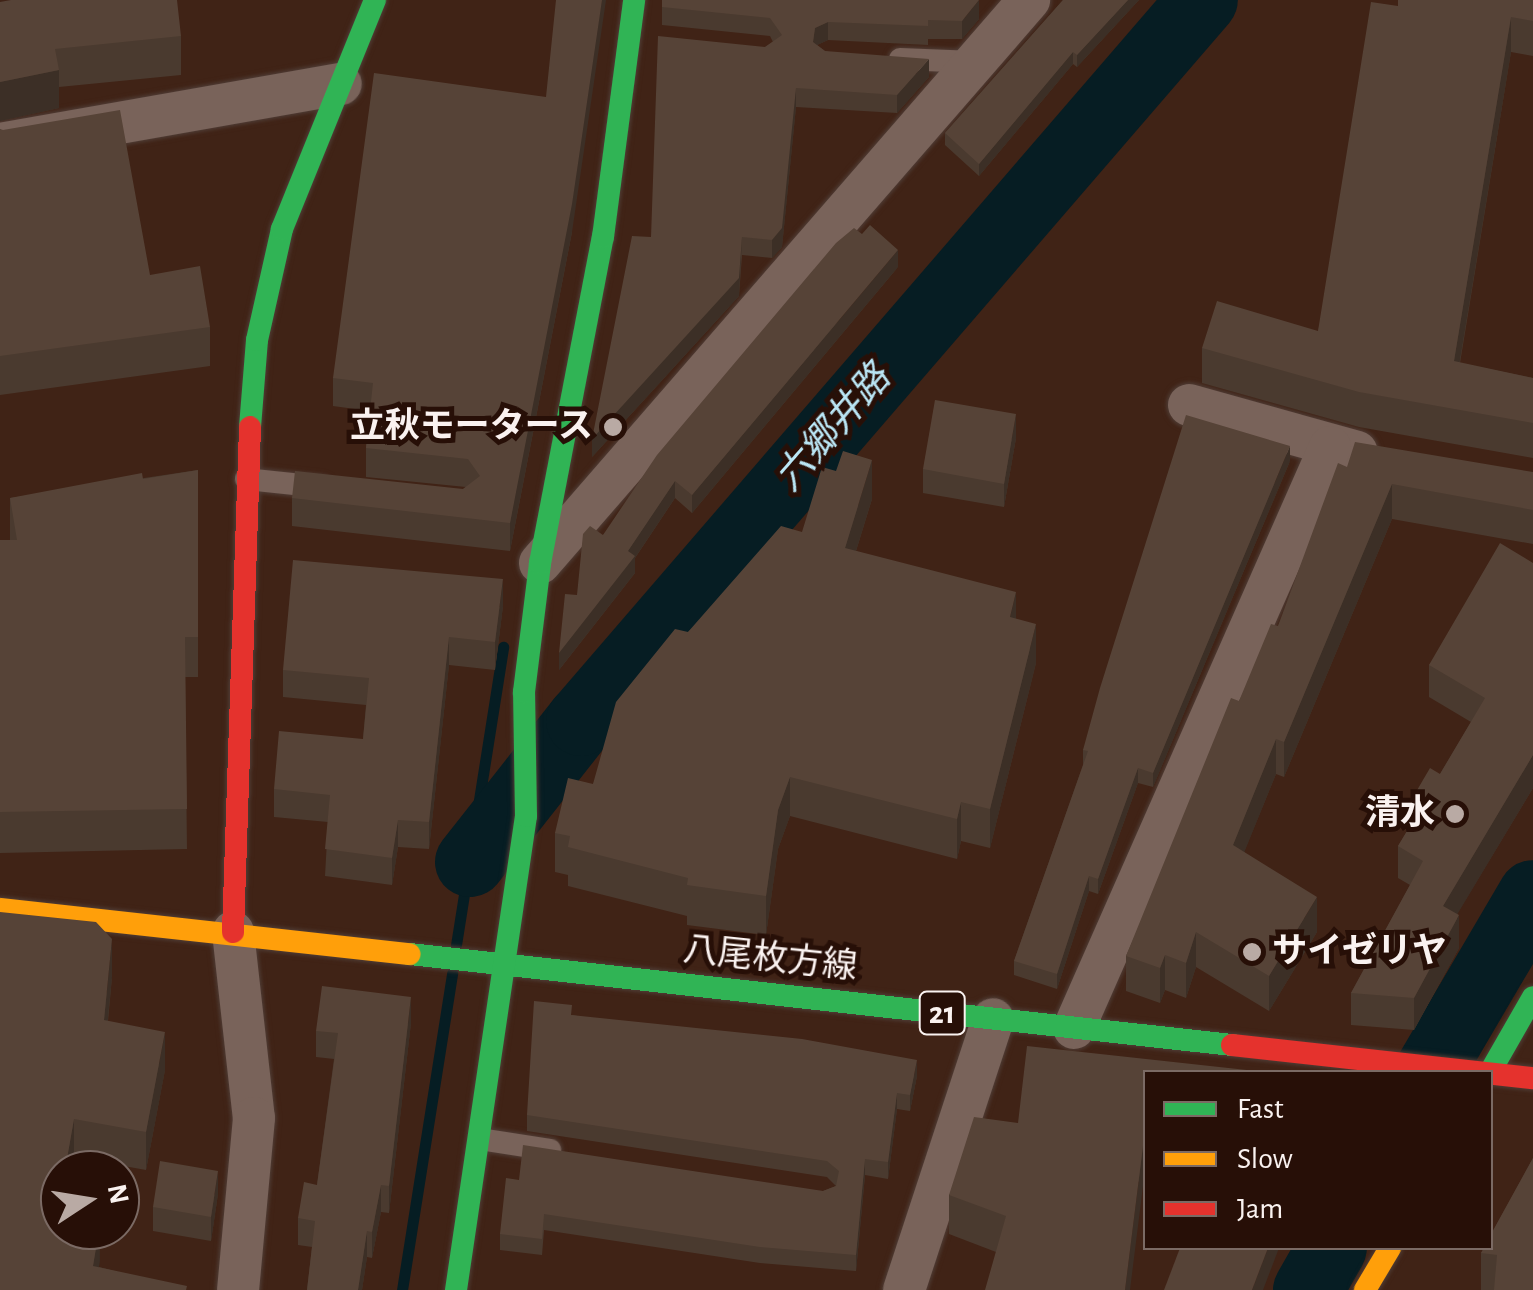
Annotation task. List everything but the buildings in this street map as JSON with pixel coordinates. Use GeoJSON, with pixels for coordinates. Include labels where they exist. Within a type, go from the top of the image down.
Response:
{"type":"FeatureCollection","features":[{"type":"Feature","properties":{"kind":"street"},"geometry":{"type":"LineString","coordinates":[[238,1290],[254,1118],[233,932],[246,479],[257,340],[282,229],[375,0]]}},
{"type":"Feature","properties":{"kind":"street"},"geometry":{"type":"LineString","coordinates":[[456,1290],[480,1139],[496,965],[526,816],[524,692],[540,563],[641,38],[634,0]]}},
{"type":"Feature","properties":{"kind":"street"},"geometry":{"type":"LineString","coordinates":[[540,563],[1029,0]]}},
{"type":"Feature","properties":{"kind":"street"},"geometry":{"type":"LineString","coordinates":[[0,144],[341,84]]}},
{"type":"Feature","properties":{"kind":"street"},"geometry":{"type":"LineString","coordinates":[[1189,405],[1330,447],[1404,460]]}},
{"type":"Feature","properties":{"kind":"street"},"geometry":{"type":"LineString","coordinates":[[1074,1028],[1330,447]]}},
{"type":"Feature","properties":{"kind":"street","name":"八尾枚方線"},"geometry":{"type":"LineString","coordinates":[[0,909],[1471,1070]]}},
{"type":"Feature","properties":{"kind":"street"},"geometry":{"type":"LineString","coordinates":[[1491,1070],[1533,997]]}},
{"type":"Feature","properties":{"kind":"street"},"geometry":{"type":"LineString","coordinates":[[904,1290],[993,1020]]}},
{"type":"Feature","properties":{"kind":"street","name":"八尾枚方線"},"geometry":{"type":"LineString","coordinates":[[1493,1072],[1533,1078]]}},
{"type":"Feature","properties":{"kind":"street"},"geometry":{"type":"LineString","coordinates":[[1365,1290],[1389,1250]]}},
{"type":"Feature","properties":{"kind":"lane"},"geometry":{"type":"LineString","coordinates":[[882,58],[975,62]]}},
{"type":"Feature","properties":{"kind":"lane"},"geometry":{"type":"LineString","coordinates":[[246,479],[346,490]]}},
{"type":"Feature","properties":{"kind":"lane"},"geometry":{"type":"LineString","coordinates":[[480,1139],[576,1154]]}},
{"type":"Feature","properties":{"kind":"waterway","name":"六郷井路"},"geometry":{"type":"LineString","coordinates":[[470,862],[581,721],[1203,0]]}},
{"type":"Feature","properties":{"kind":"waterway"},"geometry":{"type":"LineString","coordinates":[[456,945],[503,647]]}},
{"type":"Feature","properties":{"kind":"waterway"},"geometry":{"type":"LineString","coordinates":[[1430,1070],[1533,895]]}},
{"type":"Feature","properties":{"kind":"waterway"},"geometry":{"type":"LineString","coordinates":[[402,1290],[452,973]]}},
{"type":"Feature","properties":{"kind":"waterway"},"geometry":{"type":"LineString","coordinates":[[1308,1290],[1331,1250]]}},
{"type":"Feature","properties":{"kind":"traffic: fast"},"geometry":{"type":"LineString","coordinates":[[250,427],[257,340],[282,229],[375,0]]}},
{"type":"Feature","properties":{"kind":"traffic: fast"},"geometry":{"type":"LineString","coordinates":[[456,1290],[526,816],[524,692],[540,563],[603,237],[634,0]]}},
{"type":"Feature","properties":{"kind":"traffic: fast"},"geometry":{"type":"LineString","coordinates":[[410,954],[1232,1045]]}},
{"type":"Feature","properties":{"kind":"traffic: fast"},"geometry":{"type":"LineString","coordinates":[[1491,1070],[1533,997]]}},
{"type":"Feature","properties":{"kind":"traffic: slow"},"geometry":{"type":"LineString","coordinates":[[0,909],[410,954]]}},
{"type":"Feature","properties":{"kind":"traffic: slow"},"geometry":{"type":"LineString","coordinates":[[1365,1290],[1389,1250]]}},
{"type":"Feature","properties":{"kind":"traffic: jam"},"geometry":{"type":"LineString","coordinates":[[233,932],[250,427]]}},
{"type":"Feature","properties":{"kind":"traffic: jam"},"geometry":{"type":"LineString","coordinates":[[1232,1045],[1460,1070]]}},
{"type":"Feature","properties":{"kind":"traffic: jam"},"geometry":{"type":"LineString","coordinates":[[1493,1074],[1533,1078]]}},
{"type":"Feature","properties":{"kind":"place","name":"立秋モータース"},"geometry":{"type":"Point","coordinates":[613,427]}},
{"type":"Feature","properties":{"kind":"place","name":"清水"},"geometry":{"type":"Point","coordinates":[1455,814]}},
{"type":"Feature","properties":{"kind":"place","name":"サイゼリヤ"},"geometry":{"type":"Point","coordinates":[1252,952]}}]}
